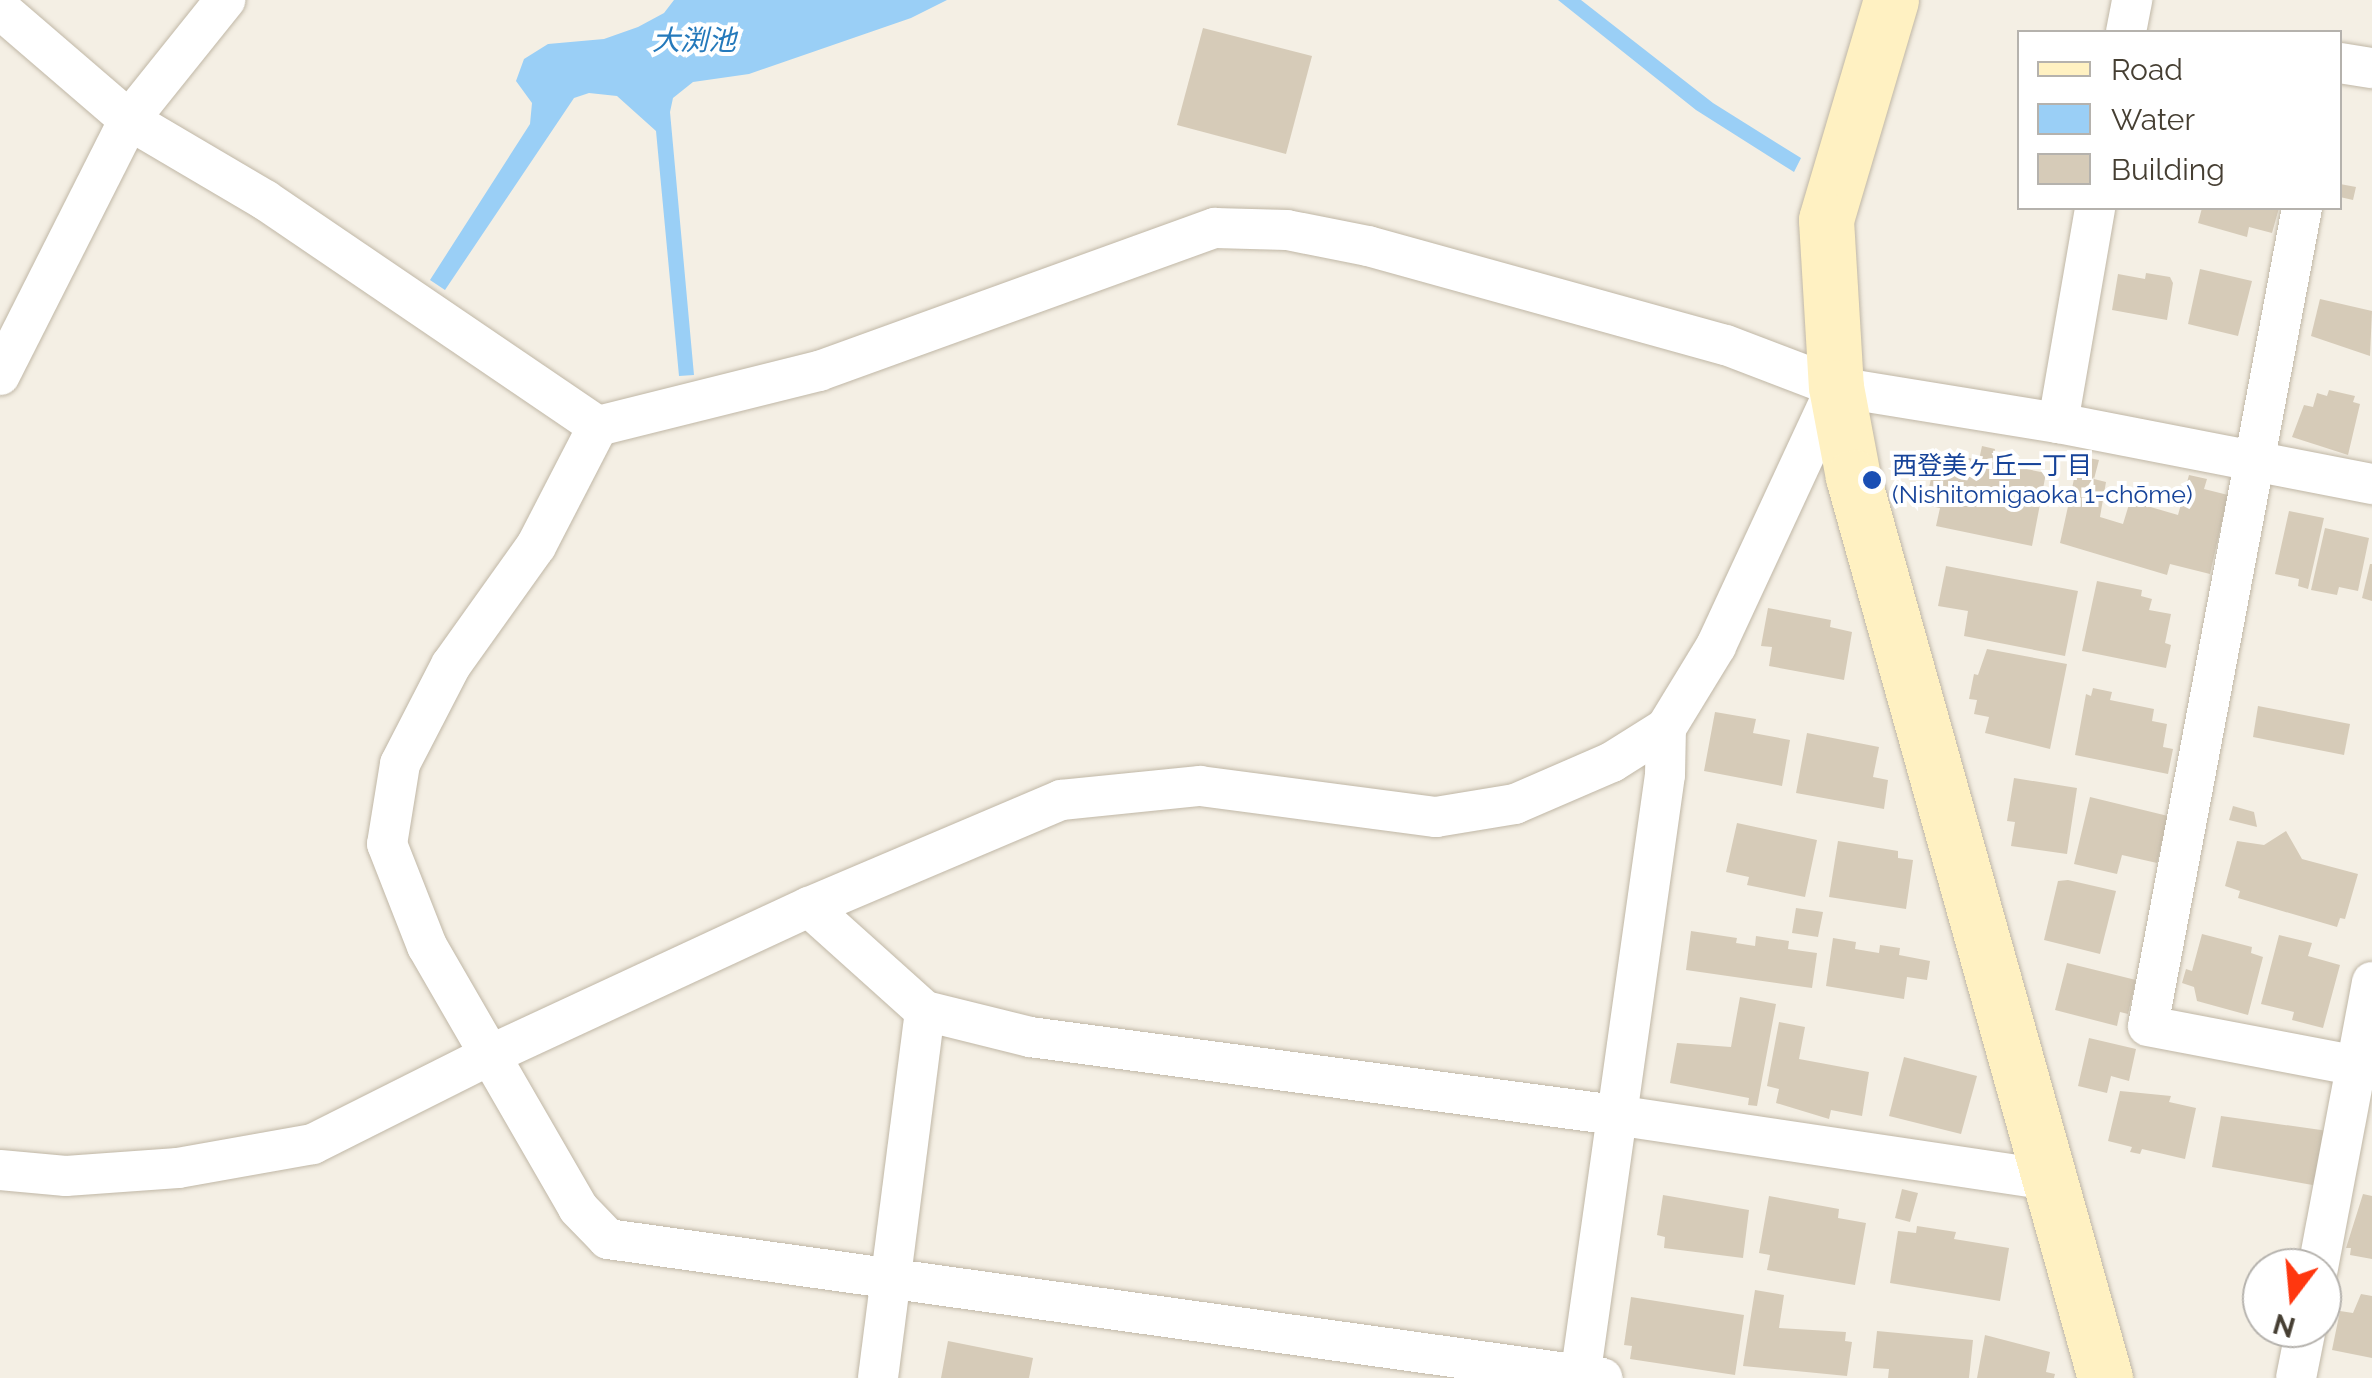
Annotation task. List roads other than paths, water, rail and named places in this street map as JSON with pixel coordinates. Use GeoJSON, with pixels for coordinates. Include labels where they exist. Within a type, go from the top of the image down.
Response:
{"type":"FeatureCollection","features":[{"type":"Feature","properties":{"kind":"street"},"geometry":{"type":"LineString","coordinates":[[0,375],[128,120],[225,0]]}},
{"type":"Feature","properties":{"kind":"street"},"geometry":{"type":"LineString","coordinates":[[1891,0],[1826,220],[1836,388],[1853,477],[2105,1378]]}},
{"type":"Feature","properties":{"kind":"street"},"geometry":{"type":"LineString","coordinates":[[0,9],[128,120],[265,200],[598,426],[819,371],[1215,228],[1287,230],[1368,246],[1726,346],[1836,388],[2058,423],[2372,484]]}},
{"type":"Feature","properties":{"kind":"street"},"geometry":{"type":"LineString","coordinates":[[2342,62],[2372,68]]}},
{"type":"Feature","properties":{"kind":"street"},"geometry":{"type":"LineString","coordinates":[[2058,423],[2096,210]]}},
{"type":"Feature","properties":{"kind":"street"},"geometry":{"type":"LineString","coordinates":[[2302,210],[2148,1026],[2357,1066]]}},
{"type":"Feature","properties":{"kind":"street"},"geometry":{"type":"LineString","coordinates":[[0,1170],[66,1176],[178,1168],[313,1144],[490,1054],[810,907],[1061,800],[1200,786],[1436,817],[1516,804],[1612,762],[1666,728],[1716,646],[1836,388]]}},
{"type":"Feature","properties":{"kind":"street"},"geometry":{"type":"LineString","coordinates":[[598,426],[536,546],[451,666],[400,764],[387,844],[427,946],[578,1208],[608,1239],[1588,1377],[1614,1115],[1665,775],[1666,728]]}},
{"type":"Feature","properties":{"kind":"street"},"geometry":{"type":"LineString","coordinates":[[810,907],[924,1012],[1030,1037],[1614,1115],[2051,1180]]}},
{"type":"Feature","properties":{"kind":"street"},"geometry":{"type":"LineString","coordinates":[[2322,1248],[2372,982]]}},
{"type":"Feature","properties":{"kind":"street"},"geometry":{"type":"LineString","coordinates":[[878,1378],[924,1012]]}},
{"type":"Feature","properties":{"kind":"street"},"geometry":{"type":"LineString","coordinates":[[2296,1378],[2302,1348]]}},
{"type":"Feature","properties":{"kind":"water","name":"大渕池"},"geometry":{"type":"Polygon","coordinates":[[[674,0],[947,0],[911,18],[749,74],[693,82],[673,98],[670,112],[694,375],[679,376],[656,131],[617,96],[589,93],[574,98],[445,290],[430,280],[530,124],[532,103],[516,81],[524,59],[548,44],[604,39],[638,27],[664,13],[674,0]]]}},
{"type":"Feature","properties":{"kind":"water"},"geometry":{"type":"Polygon","coordinates":[[[1558,0],[1581,0],[1713,103],[1801,158],[1794,172],[1696,110],[1558,0]]]}},
{"type":"Feature","properties":{"kind":"place","name":"西登美ヶ丘一丁目 (Nishitomigaoka 1-chōme)"},"geometry":{"type":"Point","coordinates":[1872,480]}}]}
